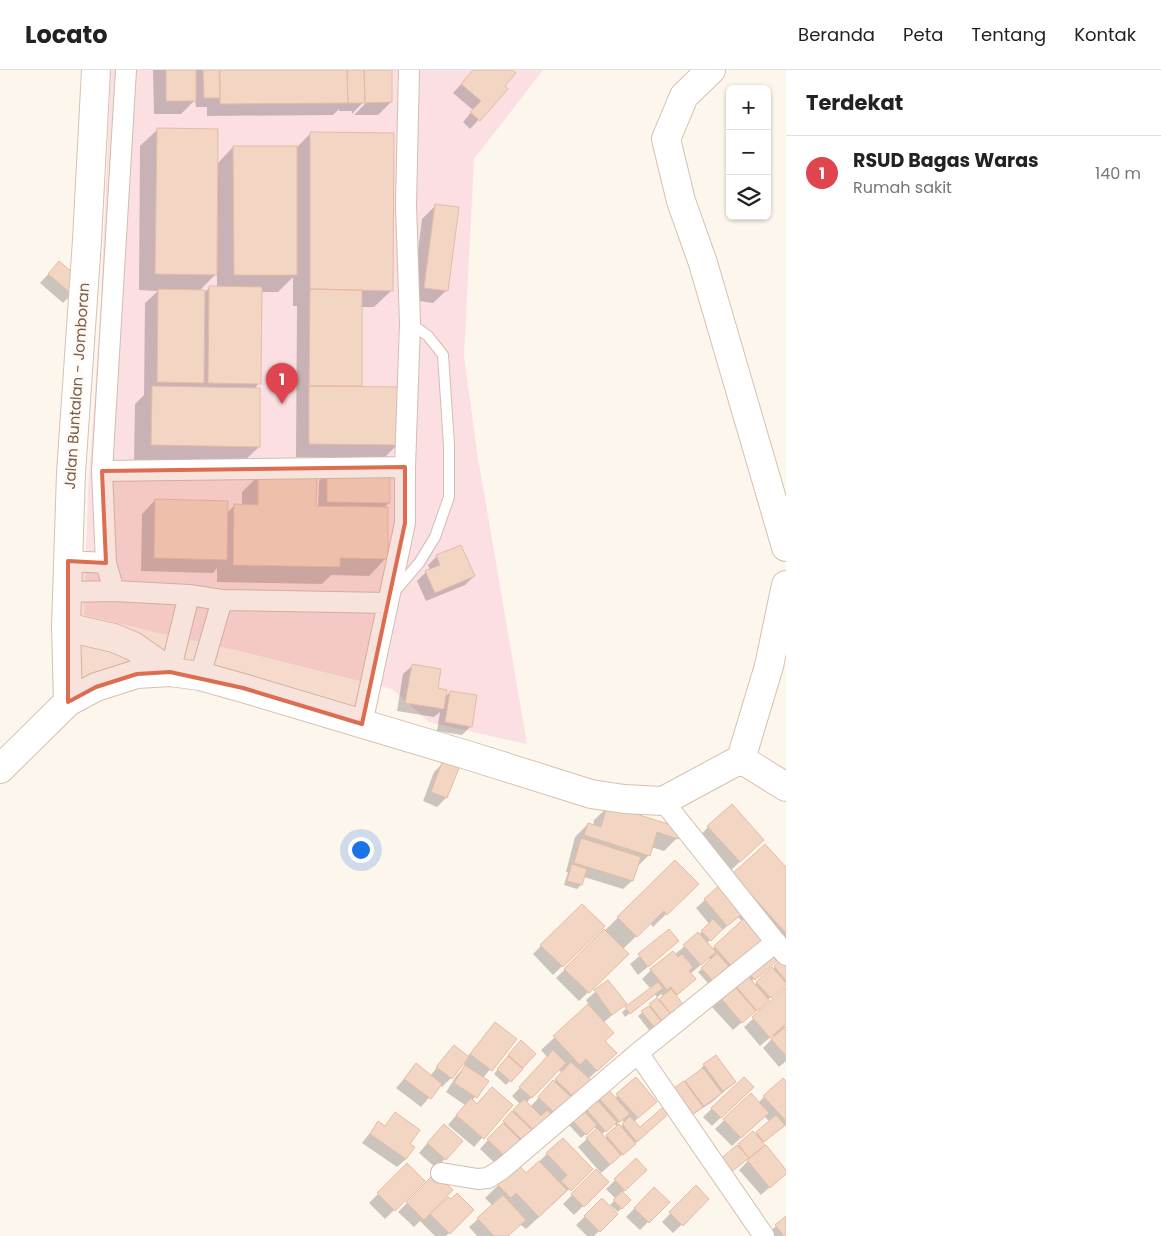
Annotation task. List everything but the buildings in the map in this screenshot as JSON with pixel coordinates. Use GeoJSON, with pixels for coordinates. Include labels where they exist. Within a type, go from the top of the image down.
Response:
{"type":"FeatureCollection","features":[{"type":"Feature","properties":{"kind":"street","name":"Jalan Buntalan - Jomboran"},"geometry":{"type":"LineString","coordinates":[[68,702],[66,627],[70,474],[87,240],[96,70]]}},
{"type":"Feature","properties":{"kind":"street"},"geometry":{"type":"LineString","coordinates":[[114,591],[106,563],[102,471],[126,70]]}},
{"type":"Feature","properties":{"kind":"street"},"geometry":{"type":"LineString","coordinates":[[362,724],[405,523],[410,323],[406,205],[410,70]]}},
{"type":"Feature","properties":{"kind":"street"},"geometry":{"type":"LineString","coordinates":[[711,70],[684,96],[666,139],[681,201],[706,273],[786,547]]}},
{"type":"Feature","properties":{"kind":"street"},"geometry":{"type":"LineString","coordinates":[[102,471],[405,468]]}},
{"type":"Feature","properties":{"kind":"street"},"geometry":{"type":"LineString","coordinates":[[68,561],[106,563]]}},
{"type":"Feature","properties":{"kind":"street"},"geometry":{"type":"LineString","coordinates":[[0,768],[68,702],[96,687],[137,674],[170,672],[200,676],[467,755],[591,794],[624,799],[663,801],[741,759],[769,666],[786,585]]}},
{"type":"Feature","properties":{"kind":"street"},"geometry":{"type":"LineString","coordinates":[[67,592],[114,591],[189,595],[222,600],[388,602]]}},
{"type":"Feature","properties":{"kind":"street"},"geometry":{"type":"LineString","coordinates":[[170,672],[189,595]]}},
{"type":"Feature","properties":{"kind":"street"},"geometry":{"type":"LineString","coordinates":[[200,676],[222,600]]}},
{"type":"Feature","properties":{"kind":"street"},"geometry":{"type":"LineString","coordinates":[[66,627],[114,638],[133,646],[170,672]]}},
{"type":"Feature","properties":{"kind":"street"},"geometry":{"type":"LineString","coordinates":[[741,759],[786,786]]}},
{"type":"Feature","properties":{"kind":"street"},"geometry":{"type":"LineString","coordinates":[[441,1173],[478,1179],[488,1178],[502,1169],[638,1053],[781,948],[663,801]]}},
{"type":"Feature","properties":{"kind":"street"},"geometry":{"type":"LineString","coordinates":[[638,1053],[764,1236]]}},
{"type":"Feature","properties":{"kind":"lane"},"geometry":{"type":"LineString","coordinates":[[388,602],[419,563],[435,537],[449,497],[449,446],[443,355],[428,336],[410,323]]}},
{"type":"Feature","properties":{"kind":"highlighted area"},"geometry":{"type":"Polygon","coordinates":[[[405,467],[405,523],[362,724],[243,688],[170,672],[137,674],[96,687],[68,702],[68,561],[106,563],[102,471],[405,467]]]}},
{"type":"Feature","properties":{"kind":"shaded area"},"geometry":{"type":"Polygon","coordinates":[[[111,70],[543,70],[474,159],[464,356],[477,452],[527,744],[429,722],[392,689],[84,615],[88,491],[100,321],[111,70]]]}},
{"type":"Feature","properties":{"kind":"place","name":"RSUD Bagas Waras"},"geometry":{"type":"Point","coordinates":[282,404]}}]}
